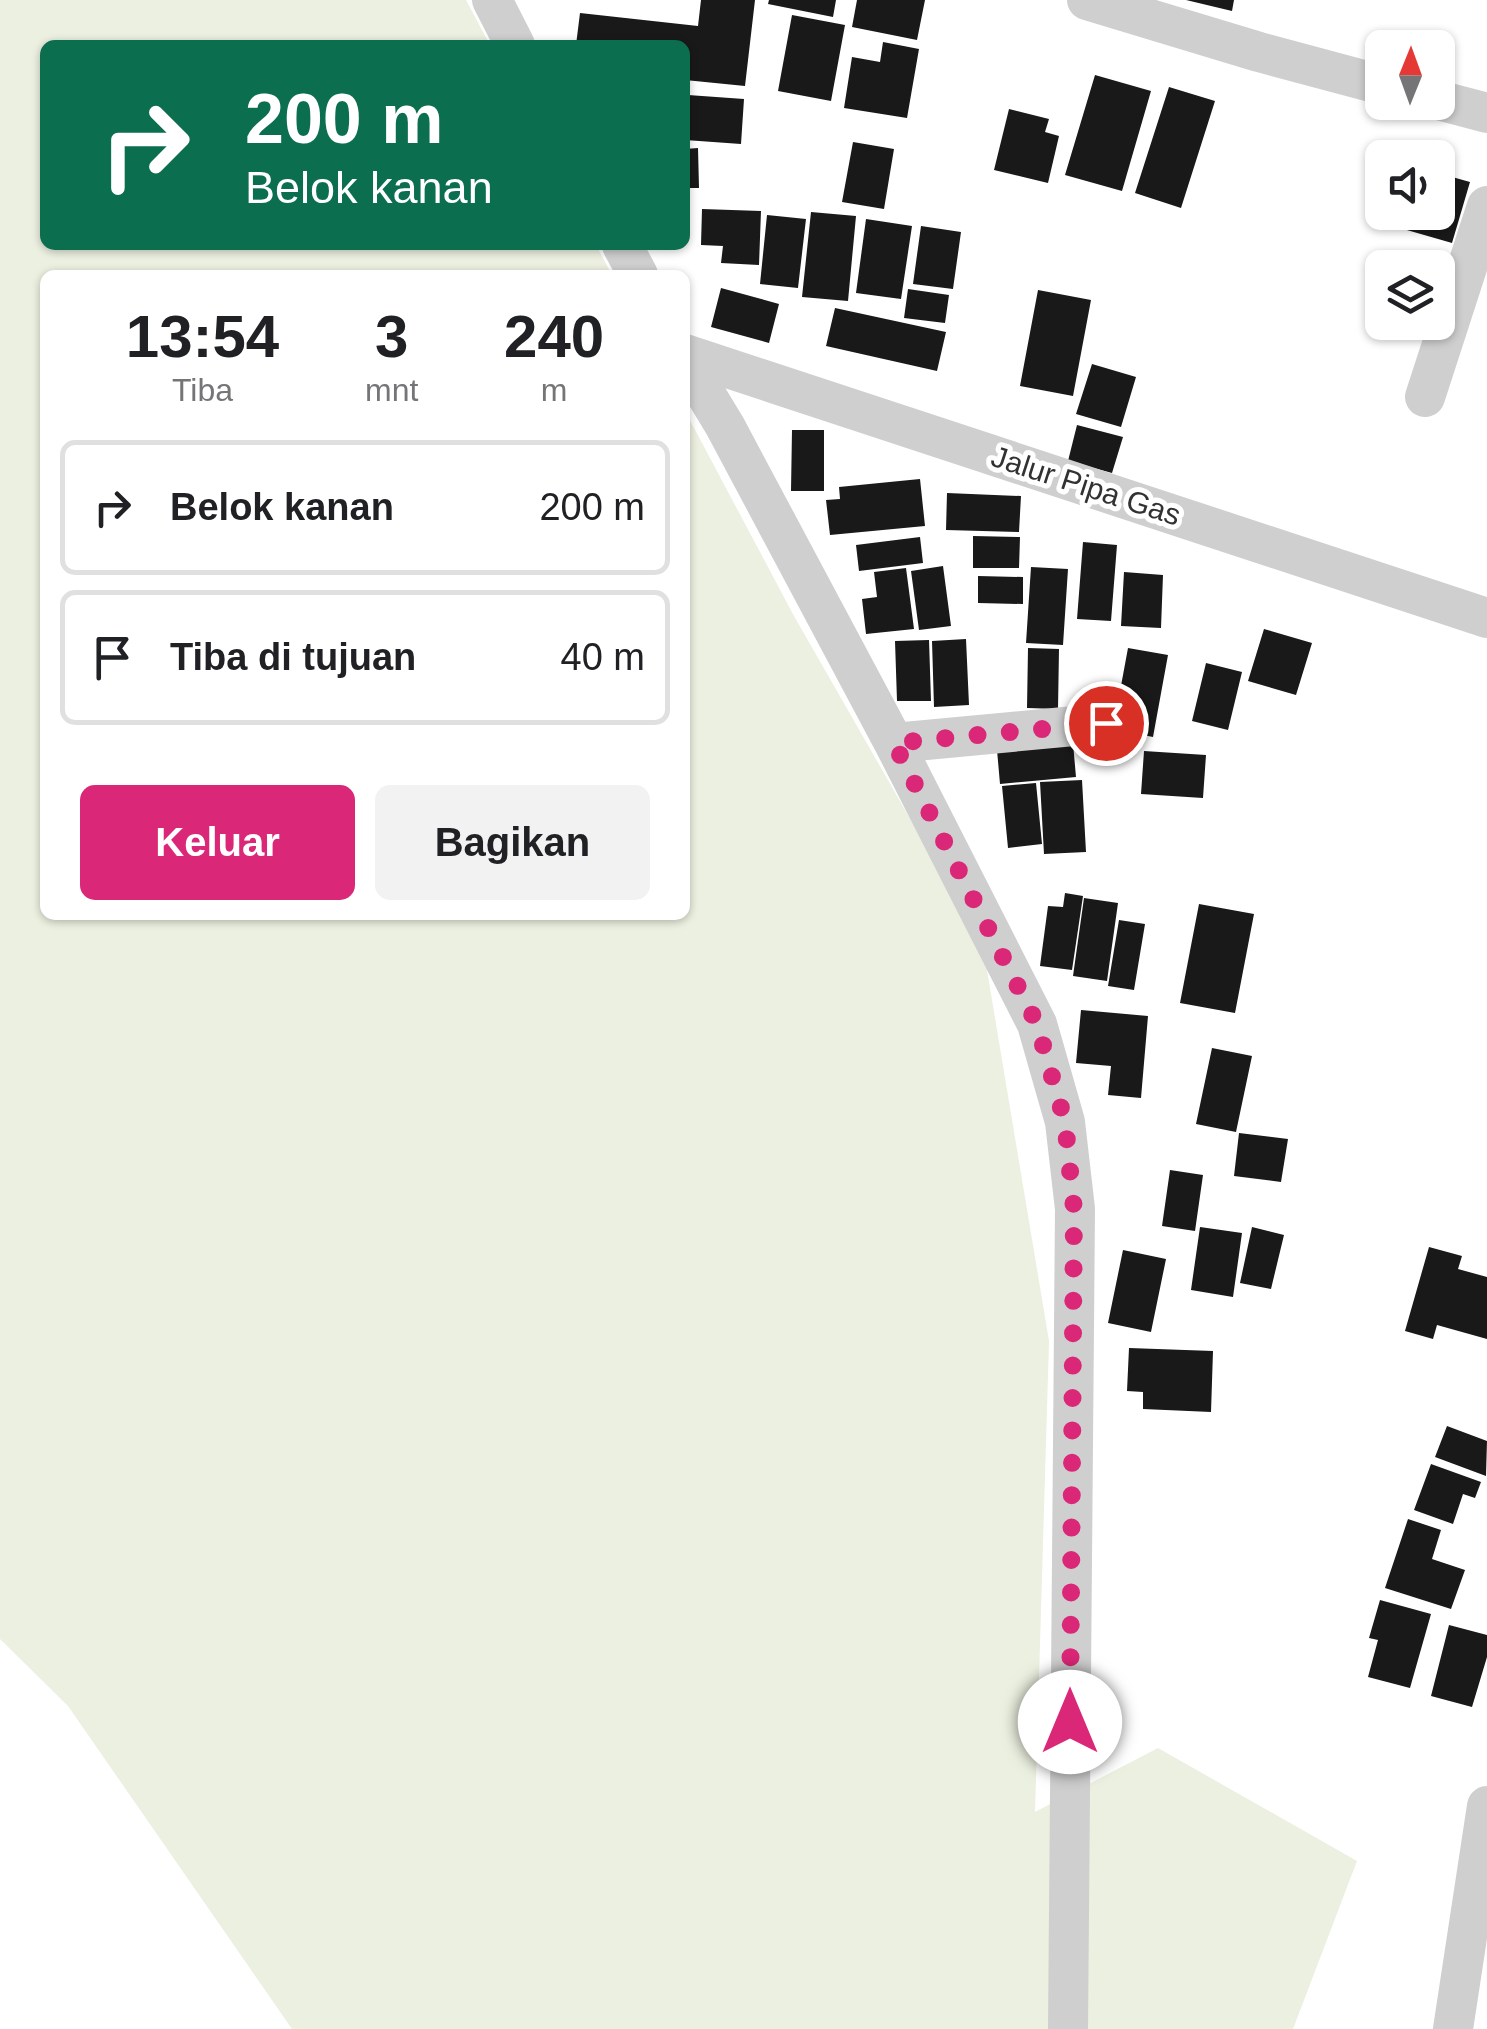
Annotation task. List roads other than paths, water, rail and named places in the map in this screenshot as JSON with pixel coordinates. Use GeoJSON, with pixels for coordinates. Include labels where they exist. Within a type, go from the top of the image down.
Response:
{"type":"FeatureCollection","features":[{"type":"Feature","properties":{"kind":"street"},"geometry":{"type":"LineString","coordinates":[[492,0],[512,40]]}},
{"type":"Feature","properties":{"kind":"street"},"geometry":{"type":"LineString","coordinates":[[1086,0],[1365,80]]}},
{"type":"Feature","properties":{"kind":"street"},"geometry":{"type":"LineString","coordinates":[[1455,105],[1487,113]]}},
{"type":"Feature","properties":{"kind":"street"},"geometry":{"type":"LineString","coordinates":[[1425,396],[1487,206]]}},
{"type":"Feature","properties":{"kind":"street","name":"Jalur Pipa Gas"},"geometry":{"type":"LineString","coordinates":[[690,359],[1487,618]]}},
{"type":"Feature","properties":{"kind":"street"},"geometry":{"type":"LineString","coordinates":[[690,366],[894,743],[1037,1024],[1065,1122],[1074,1209],[1068,2029]]}},
{"type":"Feature","properties":{"kind":"street"},"geometry":{"type":"LineString","coordinates":[[894,743],[1106,723]]}},
{"type":"Feature","properties":{"kind":"street"},"geometry":{"type":"LineString","coordinates":[[1453,2029],[1487,1806]]}}]}
